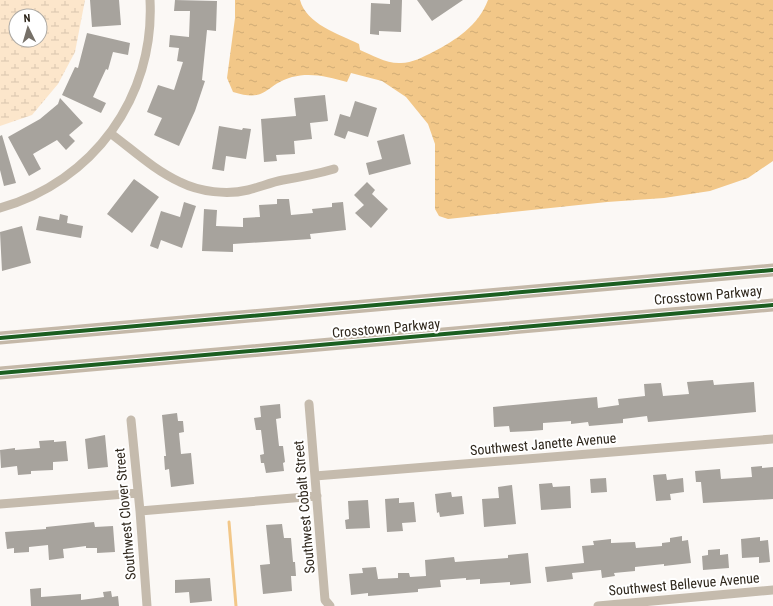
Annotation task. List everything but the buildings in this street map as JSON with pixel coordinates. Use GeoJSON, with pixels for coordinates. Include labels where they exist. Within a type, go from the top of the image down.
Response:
{"type":"FeatureCollection","features":[{"type":"Feature","properties":{"kind":"main road","name":"Crosstown Parkway"},"geometry":{"type":"LineString","coordinates":[[0,338],[773,270]]}},
{"type":"Feature","properties":{"kind":"main road","name":"Crosstown Parkway"},"geometry":{"type":"LineString","coordinates":[[0,373],[773,305]]}},
{"type":"Feature","properties":{"kind":"street"},"geometry":{"type":"LineString","coordinates":[[0,208],[22,202],[58,182],[90,156],[110,133],[134,94],[147,49],[151,14],[150,0]]}},
{"type":"Feature","properties":{"kind":"street"},"geometry":{"type":"LineString","coordinates":[[110,133],[160,172],[181,183],[203,190],[225,192],[247,190],[283,180],[304,177],[334,169]]}},
{"type":"Feature","properties":{"kind":"street","name":"Southwest Cobalt Street"},"geometry":{"type":"LineString","coordinates":[[309,404],[325,600],[330,606]]}},
{"type":"Feature","properties":{"kind":"street","name":"Southwest Clover Street"},"geometry":{"type":"LineString","coordinates":[[131,420],[147,606]]}},
{"type":"Feature","properties":{"kind":"street","name":"Southwest Janette Avenue"},"geometry":{"type":"LineString","coordinates":[[315,476],[773,439]]}},
{"type":"Feature","properties":{"kind":"street"},"geometry":{"type":"LineString","coordinates":[[0,504],[138,493]]}},
{"type":"Feature","properties":{"kind":"street"},"geometry":{"type":"LineString","coordinates":[[140,511],[317,496]]}},
{"type":"Feature","properties":{"kind":"street","name":"Southwest Bellevue Avenue"},"geometry":{"type":"LineString","coordinates":[[598,606],[773,590]]}},
{"type":"Feature","properties":{"kind":"green space"},"geometry":{"type":"Polygon","coordinates":[[[0,0],[85,0],[75,52],[58,84],[32,115],[0,126],[0,0]]]}},
{"type":"Feature","properties":{"kind":"water"},"geometry":{"type":"Polygon","coordinates":[[[235,0],[300,0],[303,8],[316,22],[359,44],[360,50],[385,61],[401,63],[421,58],[458,37],[472,25],[484,9],[488,0],[773,0],[773,161],[748,178],[710,191],[664,198],[607,202],[448,219],[439,216],[435,209],[435,144],[428,124],[406,97],[382,81],[351,73],[347,82],[327,77],[306,75],[283,80],[260,94],[244,95],[233,92],[227,78],[235,18],[235,0]]]}},
{"type":"Feature","properties":{"kind":"waterway"},"geometry":{"type":"LineString","coordinates":[[229,522],[236,606]]}},
{"type":"Feature","properties":{"kind":"cycle path"},"geometry":{"type":"LineString","coordinates":[[0,338],[773,270]]}},
{"type":"Feature","properties":{"kind":"cycle path"},"geometry":{"type":"LineString","coordinates":[[0,373],[773,305]]}}]}
